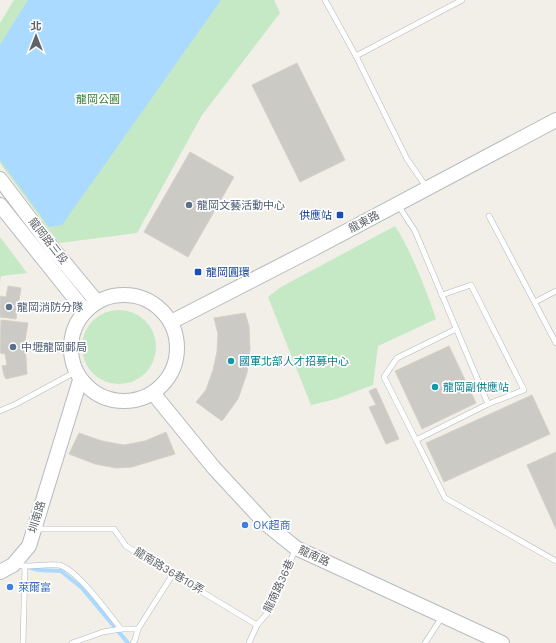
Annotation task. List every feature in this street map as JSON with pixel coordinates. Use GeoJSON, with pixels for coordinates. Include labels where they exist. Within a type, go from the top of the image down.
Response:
{"type":"FeatureCollection","features":[{"type":"Feature","properties":{"kind":"main road","name":"龍東路"},"geometry":{"type":"LineString","coordinates":[[171,322],[313,249],[556,120]]}},
{"type":"Feature","properties":{"kind":"main road","name":"龍岡路三段"},"geometry":{"type":"LineString","coordinates":[[0,179],[53,249],[98,302]]}},
{"type":"Feature","properties":{"kind":"main road","name":"龍岡路三段"},"geometry":{"type":"LineString","coordinates":[[0,205],[85,312]]}},
{"type":"Feature","properties":{"kind":"main road"},"geometry":{"type":"LineString","coordinates":[[129,294],[149,301],[161,310],[171,322],[176,338],[176,353],[173,368],[165,380],[153,393],[140,398],[125,401],[108,398],[95,393],[79,375],[72,358],[73,330],[85,312],[98,302],[113,295],[129,294]]}},
{"type":"Feature","properties":{"kind":"main road","name":"圳南路"},"geometry":{"type":"LineString","coordinates":[[12,568],[29,546],[79,375]]}},
{"type":"Feature","properties":{"kind":"main road","name":"龍南路"},"geometry":{"type":"LineString","coordinates":[[153,393],[214,468],[260,517],[296,548],[502,643]]}},
{"type":"Feature","properties":{"kind":"lane"},"geometry":{"type":"LineString","coordinates":[[325,0],[356,56],[408,159],[428,188]]}},
{"type":"Feature","properties":{"kind":"lane"},"geometry":{"type":"LineString","coordinates":[[356,56],[462,0]]}},
{"type":"Feature","properties":{"kind":"lane"},"geometry":{"type":"LineString","coordinates":[[398,204],[414,231],[488,404]]}},
{"type":"Feature","properties":{"kind":"lane"},"geometry":{"type":"LineString","coordinates":[[489,216],[556,343]]}},
{"type":"Feature","properties":{"kind":"lane"},"geometry":{"type":"LineString","coordinates":[[416,440],[488,404],[524,390],[471,285],[442,295]]}},
{"type":"Feature","properties":{"kind":"lane"},"geometry":{"type":"LineString","coordinates":[[535,302],[556,290]]}},
{"type":"Feature","properties":{"kind":"lane"},"geometry":{"type":"LineString","coordinates":[[456,329],[397,358],[384,377],[445,498],[556,561]]}},
{"type":"Feature","properties":{"kind":"lane"},"geometry":{"type":"LineString","coordinates":[[0,411],[79,375]]}},
{"type":"Feature","properties":{"kind":"lane","name":"龍南路36巷10弄"},"geometry":{"type":"LineString","coordinates":[[33,529],[114,528],[126,546],[257,625]]}},
{"type":"Feature","properties":{"kind":"lane","name":"龍南路36巷"},"geometry":{"type":"LineString","coordinates":[[249,643],[257,625],[270,610],[296,548]]}},
{"type":"Feature","properties":{"kind":"lane"},"geometry":{"type":"LineString","coordinates":[[24,643],[12,568],[59,566],[70,570],[121,628]]}},
{"type":"Feature","properties":{"kind":"lane"},"geometry":{"type":"LineString","coordinates":[[133,643],[138,629],[173,574]]}},
{"type":"Feature","properties":{"kind":"lane"},"geometry":{"type":"LineString","coordinates":[[425,643],[443,616]]}},
{"type":"Feature","properties":{"kind":"lane"},"geometry":{"type":"LineString","coordinates":[[72,643],[103,632],[121,628],[138,629]]}},
{"type":"Feature","properties":{"kind":"green space","name":"龍岡公園"},"geometry":{"type":"Polygon","coordinates":[[[14,0],[274,0],[280,13],[202,115],[137,233],[59,243],[0,163],[0,23],[14,0]]]}},
{"type":"Feature","properties":{"kind":"green space"},"geometry":{"type":"Polygon","coordinates":[[[395,226],[418,271],[436,319],[378,346],[373,385],[336,399],[311,405],[268,297],[281,287],[395,226]]]}},
{"type":"Feature","properties":{"kind":"green space"},"geometry":{"type":"Polygon","coordinates":[[[0,237],[27,273],[1,276],[0,282],[0,237]]]}},
{"type":"Feature","properties":{"kind":"green space"},"geometry":{"type":"Polygon","coordinates":[[[119,310],[140,316],[150,326],[156,347],[150,368],[140,378],[119,384],[98,378],[88,368],[82,347],[88,326],[98,316],[119,310]]]}},
{"type":"Feature","properties":{"kind":"water","name":"龍岡公園"},"geometry":{"type":"Polygon","coordinates":[[[28,0],[221,0],[62,225],[49,227],[0,160],[0,45],[28,0]]]}},
{"type":"Feature","properties":{"kind":"building"},"geometry":{"type":"Polygon","coordinates":[[[297,63],[345,160],[300,182],[252,85],[297,63]]]}},
{"type":"Feature","properties":{"kind":"building","name":"龍岡文藝活動中心"},"geometry":{"type":"Polygon","coordinates":[[[190,152],[234,177],[188,257],[144,232],[190,152]]]}},
{"type":"Feature","properties":{"kind":"building","name":"龍岡消防分隊"},"geometry":{"type":"Polygon","coordinates":[[[8,286],[21,288],[16,319],[0,317],[0,296],[6,297],[8,286]]]}},
{"type":"Feature","properties":{"kind":"building","name":"國軍北部人才招募中心"},"geometry":{"type":"Polygon","coordinates":[[[245,313],[249,326],[250,349],[247,373],[238,399],[222,421],[196,402],[206,390],[217,352],[218,334],[214,318],[245,313]]]}},
{"type":"Feature","properties":{"kind":"building","name":"中壢龍岡郵局"},"geometry":{"type":"Polygon","coordinates":[[[1,320],[28,323],[25,341],[27,374],[6,379],[4,375],[2,366],[7,365],[5,354],[0,353],[1,320]]]}},
{"type":"Feature","properties":{"kind":"building","name":"龍岡副供應站"},"geometry":{"type":"Polygon","coordinates":[[[449,346],[476,403],[422,429],[395,371],[449,346]]]}},
{"type":"Feature","properties":{"kind":"building"},"geometry":{"type":"Polygon","coordinates":[[[376,388],[399,439],[386,444],[369,407],[376,405],[369,391],[376,388]]]}},
{"type":"Feature","properties":{"kind":"building"},"geometry":{"type":"Polygon","coordinates":[[[532,395],[550,434],[444,482],[426,443],[532,395]]]}},
{"type":"Feature","properties":{"kind":"building"},"geometry":{"type":"Polygon","coordinates":[[[166,432],[175,454],[132,467],[116,468],[95,464],[69,454],[79,433],[102,441],[124,445],[145,441],[166,432]]]}},
{"type":"Feature","properties":{"kind":"building"},"geometry":{"type":"Polygon","coordinates":[[[556,452],[556,529],[527,465],[556,452]]]}},
{"type":"Feature","properties":{"kind":"waterway"},"geometry":{"type":"LineString","coordinates":[[27,567],[39,570],[61,571],[82,588],[128,643]]}},
{"type":"Feature","properties":{"kind":"place","name":"龍岡文藝活動中心"},"geometry":{"type":"Point","coordinates":[189,205]}},
{"type":"Feature","properties":{"kind":"place","name":"供應站"},"geometry":{"type":"Point","coordinates":[340,215]}},
{"type":"Feature","properties":{"kind":"place","name":"龍岡圓環"},"geometry":{"type":"Point","coordinates":[198,272]}},
{"type":"Feature","properties":{"kind":"place","name":"龍岡消防分隊"},"geometry":{"type":"Point","coordinates":[9,307]}},
{"type":"Feature","properties":{"kind":"place","name":"中壢龍岡郵局"},"geometry":{"type":"Point","coordinates":[13,347]}},
{"type":"Feature","properties":{"kind":"place","name":"國軍北部人才招募中心"},"geometry":{"type":"Point","coordinates":[231,361]}},
{"type":"Feature","properties":{"kind":"place","name":"龍岡副供應站"},"geometry":{"type":"Point","coordinates":[435,387]}},
{"type":"Feature","properties":{"kind":"place","name":"OK超商"},"geometry":{"type":"Point","coordinates":[245,525]}},
{"type":"Feature","properties":{"kind":"place","name":"萊爾富"},"geometry":{"type":"Point","coordinates":[10,587]}}]}
